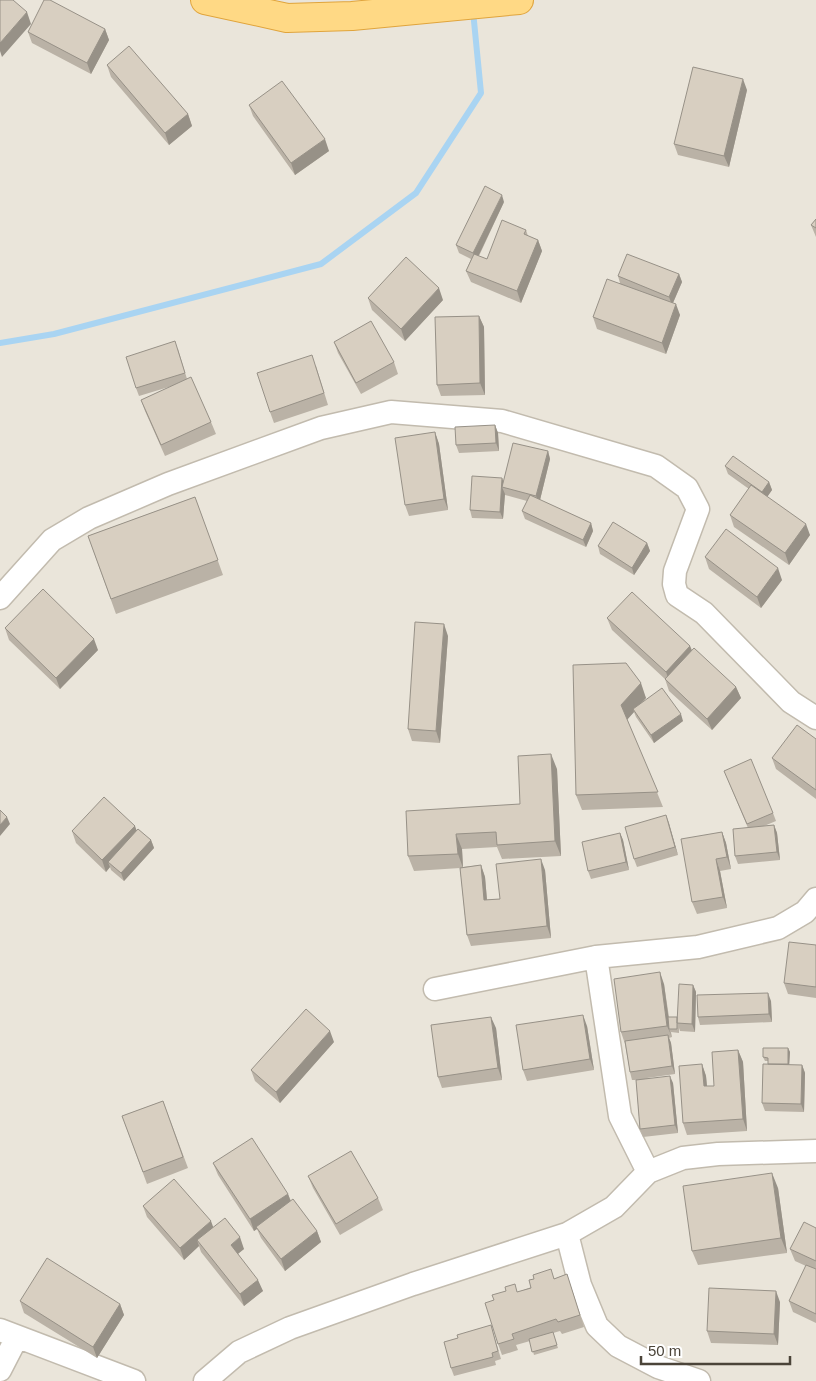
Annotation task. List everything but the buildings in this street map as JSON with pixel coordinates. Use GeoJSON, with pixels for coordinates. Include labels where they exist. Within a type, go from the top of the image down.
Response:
{"type":"FeatureCollection","features":[{"type":"Feature","properties":{"kind":"highway"},"geometry":{"type":"LineString","coordinates":[[205,0],[286,18],[348,8],[440,9],[518,0]]}},
{"type":"Feature","properties":{"kind":"street"},"geometry":{"type":"LineString","coordinates":[[0,598],[52,540],[89,518],[168,484],[322,428],[391,412],[502,421],[656,466],[687,488],[698,509],[674,571],[674,584],[677,595],[704,614],[791,702],[816,718]]}},
{"type":"Feature","properties":{"kind":"street"},"geometry":{"type":"LineString","coordinates":[[435,989],[596,957],[698,947],[778,928],[804,912],[816,899]]}},
{"type":"Feature","properties":{"kind":"street"},"geometry":{"type":"LineString","coordinates":[[596,957],[620,1116],[648,1172]]}},
{"type":"Feature","properties":{"kind":"street"},"geometry":{"type":"LineString","coordinates":[[205,1381],[239,1352],[290,1328],[413,1284],[567,1234],[614,1207],[648,1172],[683,1158],[718,1154],[816,1151]]}},
{"type":"Feature","properties":{"kind":"street"},"geometry":{"type":"LineString","coordinates":[[567,1234],[580,1285],[597,1326],[618,1346],[658,1367],[699,1381]]}},
{"type":"Feature","properties":{"kind":"street"},"geometry":{"type":"LineString","coordinates":[[0,1370],[9,1333],[134,1381]]}},
{"type":"Feature","properties":{"kind":"shaded area"},"geometry":{"type":"Polygon","coordinates":[[[0,0],[816,0],[816,1381],[0,1381],[0,0]]]}},
{"type":"Feature","properties":{"kind":"waterway"},"geometry":{"type":"LineString","coordinates":[[0,343],[54,334],[321,264],[416,193],[481,93],[473,11]]}}]}
